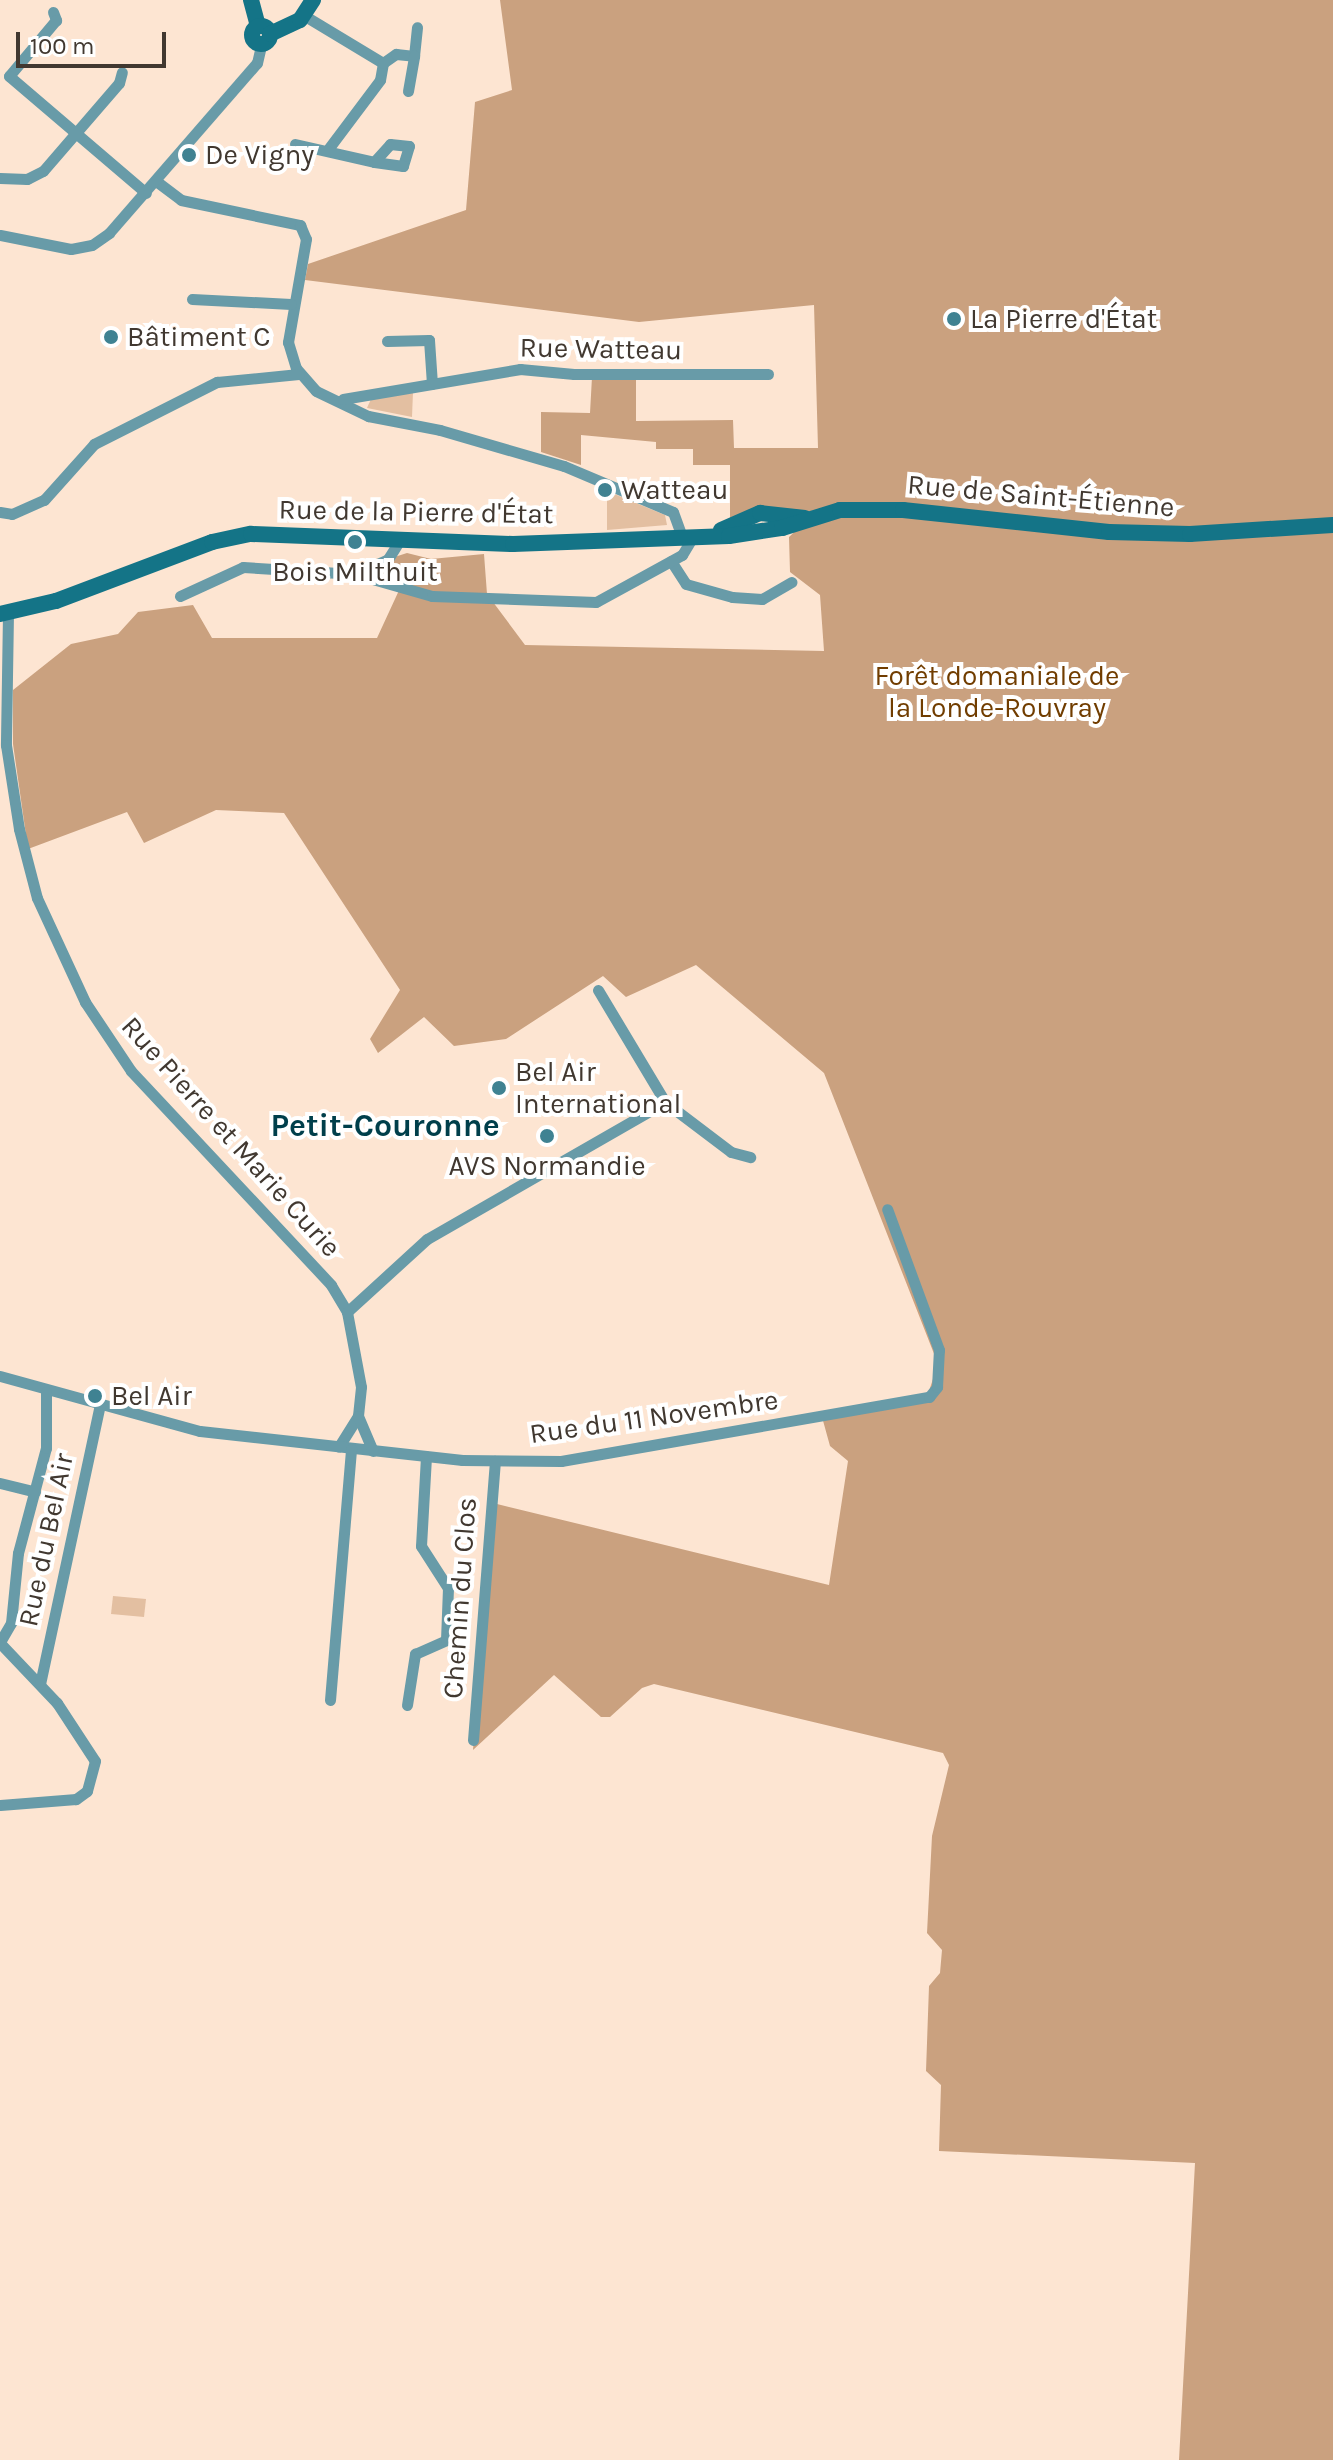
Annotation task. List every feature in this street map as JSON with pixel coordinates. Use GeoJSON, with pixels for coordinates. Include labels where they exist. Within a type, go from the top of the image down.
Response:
{"type":"FeatureCollection","features":[{"type":"Feature","properties":{"kind":"street"},"geometry":{"type":"LineString","coordinates":[[0,235],[71,249],[92,245],[146,193],[257,63],[263,35],[251,0]]}},
{"type":"Feature","properties":{"kind":"street"},"geometry":{"type":"LineString","coordinates":[[263,35],[305,16],[313,0]]}},
{"type":"Feature","properties":{"kind":"street"},"geometry":{"type":"LineString","coordinates":[[53,12],[56,20],[5,80],[75,133],[146,193]]}},
{"type":"Feature","properties":{"kind":"street"},"geometry":{"type":"LineString","coordinates":[[305,16],[383,63]]}},
{"type":"Feature","properties":{"kind":"street"},"geometry":{"type":"LineString","coordinates":[[408,91],[417,27]]}},
{"type":"Feature","properties":{"kind":"street"},"geometry":{"type":"LineString","coordinates":[[329,148],[380,80],[383,63],[396,54],[414,56]]}},
{"type":"Feature","properties":{"kind":"street"},"geometry":{"type":"LineString","coordinates":[[0,178],[36,175],[119,83],[122,72]]}},
{"type":"Feature","properties":{"kind":"street"},"geometry":{"type":"LineString","coordinates":[[295,144],[329,148],[339,155],[374,162]]}},
{"type":"Feature","properties":{"kind":"street"},"geometry":{"type":"LineString","coordinates":[[156,181],[181,200],[297,223],[306,239],[291,304],[288,342],[299,374],[316,391],[368,416],[451,433],[564,466],[673,512],[695,534],[690,548],[596,602],[432,596],[355,574],[243,567],[180,596]]}},
{"type":"Feature","properties":{"kind":"street"},"geometry":{"type":"LineString","coordinates":[[192,299],[291,304]]}},
{"type":"Feature","properties":{"kind":"street"},"geometry":{"type":"LineString","coordinates":[[387,341],[429,340],[432,384]]}},
{"type":"Feature","properties":{"kind":"street","name":"Rue Watteau"},"geometry":{"type":"LineString","coordinates":[[339,400],[520,369],[574,374],[768,374]]}},
{"type":"Feature","properties":{"kind":"street"},"geometry":{"type":"LineString","coordinates":[[0,512],[12,514],[44,500],[94,444],[217,382],[299,374]]}},
{"type":"Feature","properties":{"kind":"street","name":"Rue de la Pierre d'État"},"geometry":{"type":"LineString","coordinates":[[4,613],[235,536],[513,544],[695,534],[760,513],[811,518],[840,510]]}},
{"type":"Feature","properties":{"kind":"street","name":"Rue de Saint-Étienne"},"geometry":{"type":"LineString","coordinates":[[840,510],[903,510],[1123,532],[1333,525]]}},
{"type":"Feature","properties":{"kind":"street"},"geometry":{"type":"LineString","coordinates":[[355,574],[388,559],[400,540]]}},
{"type":"Feature","properties":{"kind":"street"},"geometry":{"type":"LineString","coordinates":[[671,561],[686,584],[732,597],[762,599],[791,582]]}},
{"type":"Feature","properties":{"kind":"street","name":"Rue Pierre et Marie Curie"},"geometry":{"type":"LineString","coordinates":[[4,613],[4,713],[13,799],[37,898],[64,960],[98,1024],[131,1071],[331,1285],[347,1312],[357,1345],[358,1416],[373,1451]]}},
{"type":"Feature","properties":{"kind":"street"},"geometry":{"type":"LineString","coordinates":[[598,990],[665,1102],[731,1152],[750,1157]]}},
{"type":"Feature","properties":{"kind":"street"},"geometry":{"type":"LineString","coordinates":[[347,1312],[427,1239],[665,1102]]}},
{"type":"Feature","properties":{"kind":"street","name":"Rue du 11 Novembre"},"geometry":{"type":"LineString","coordinates":[[0,1376],[46,1392],[200,1431],[495,1461],[561,1461],[929,1397],[939,1378],[939,1350],[887,1209]]}},
{"type":"Feature","properties":{"kind":"street","name":"Rue du Bel Air"},"geometry":{"type":"LineString","coordinates":[[0,1643],[11,1623],[18,1553],[46,1448],[46,1392]]}},
{"type":"Feature","properties":{"kind":"street","name":"Rue du Bel Air"},"geometry":{"type":"LineString","coordinates":[[40,1684],[100,1405]]}},
{"type":"Feature","properties":{"kind":"street"},"geometry":{"type":"LineString","coordinates":[[330,1700],[345,1448],[358,1416]]}},
{"type":"Feature","properties":{"kind":"street"},"geometry":{"type":"LineString","coordinates":[[407,1705],[415,1654],[446,1640],[448,1588],[421,1546],[426,1456]]}},
{"type":"Feature","properties":{"kind":"street","name":"Chemin du Clos"},"geometry":{"type":"LineString","coordinates":[[473,1740],[495,1461]]}},
{"type":"Feature","properties":{"kind":"street"},"geometry":{"type":"LineString","coordinates":[[0,1483],[35,1492]]}},
{"type":"Feature","properties":{"kind":"street"},"geometry":{"type":"LineString","coordinates":[[0,1643],[40,1684],[85,1739],[95,1761],[87,1791],[76,1799],[0,1805]]}},
{"type":"Feature","properties":{"kind":"shaded area"},"geometry":{"type":"Polygon","coordinates":[[[413,392],[412,417],[367,408],[371,399],[413,392]]]}},
{"type":"Feature","properties":{"kind":"shaded area"},"geometry":{"type":"Polygon","coordinates":[[[607,491],[665,515],[667,525],[607,530],[607,491]]]}},
{"type":"Feature","properties":{"kind":"shaded area"},"geometry":{"type":"Polygon","coordinates":[[[113,1596],[146,1599],[144,1617],[111,1614],[113,1596]]]}},
{"type":"Feature","properties":{"kind":"green space","name":"Forêt domaniale de la Londe-Rouvray"},"geometry":{"type":"Polygon","coordinates":[[[500,0],[1333,0],[1333,2460],[1179,2460],[1195,2163],[939,2151],[941,2085],[926,2071],[929,1986],[940,1973],[942,1950],[927,1933],[932,1836],[949,1765],[943,1753],[654,1684],[642,1688],[610,1717],[601,1717],[554,1675],[473,1750],[493,1503],[829,1585],[848,1461],[830,1446],[822,1417],[926,1400],[938,1364],[824,1073],[696,965],[626,997],[603,976],[506,1039],[454,1046],[424,1017],[378,1053],[370,1039],[400,990],[284,813],[216,810],[144,843],[127,812],[28,849],[13,744],[13,690],[71,644],[118,634],[138,612],[193,605],[212,638],[377,638],[401,586],[372,574],[376,563],[407,553],[431,559],[484,554],[487,594],[525,645],[824,651],[820,595],[790,572],[789,537],[818,510],[730,523],[730,465],[693,465],[693,449],[656,449],[656,442],[581,435],[581,465],[541,452],[541,412],[590,413],[592,377],[636,378],[636,421],[733,420],[734,448],[818,448],[814,305],[639,322],[305,280],[308,264],[466,210],[475,102],[512,90],[500,0]]]}},
{"type":"Feature","properties":{"kind":"place","name":"De Vigny"},"geometry":{"type":"Point","coordinates":[189,155]}},
{"type":"Feature","properties":{"kind":"place","name":"La Pierre d'État"},"geometry":{"type":"Point","coordinates":[954,319]}},
{"type":"Feature","properties":{"kind":"place","name":"Bâtiment C"},"geometry":{"type":"Point","coordinates":[111,337]}},
{"type":"Feature","properties":{"kind":"place","name":"Watteau"},"geometry":{"type":"Point","coordinates":[605,490]}},
{"type":"Feature","properties":{"kind":"place","name":"Bois Milthuit"},"geometry":{"type":"Point","coordinates":[355,542]}},
{"type":"Feature","properties":{"kind":"place","name":"Bel Air International"},"geometry":{"type":"Point","coordinates":[499,1088]}},
{"type":"Feature","properties":{"kind":"place","name":"AVS Normandie"},"geometry":{"type":"Point","coordinates":[547,1136]}},
{"type":"Feature","properties":{"kind":"place","name":"Bel Air"},"geometry":{"type":"Point","coordinates":[95,1396]}},
{"type":"Feature","properties":{"kind":"district","name":"Petit-Couronne"},"geometry":{"type":"Point","coordinates":[385,1126]}}]}
